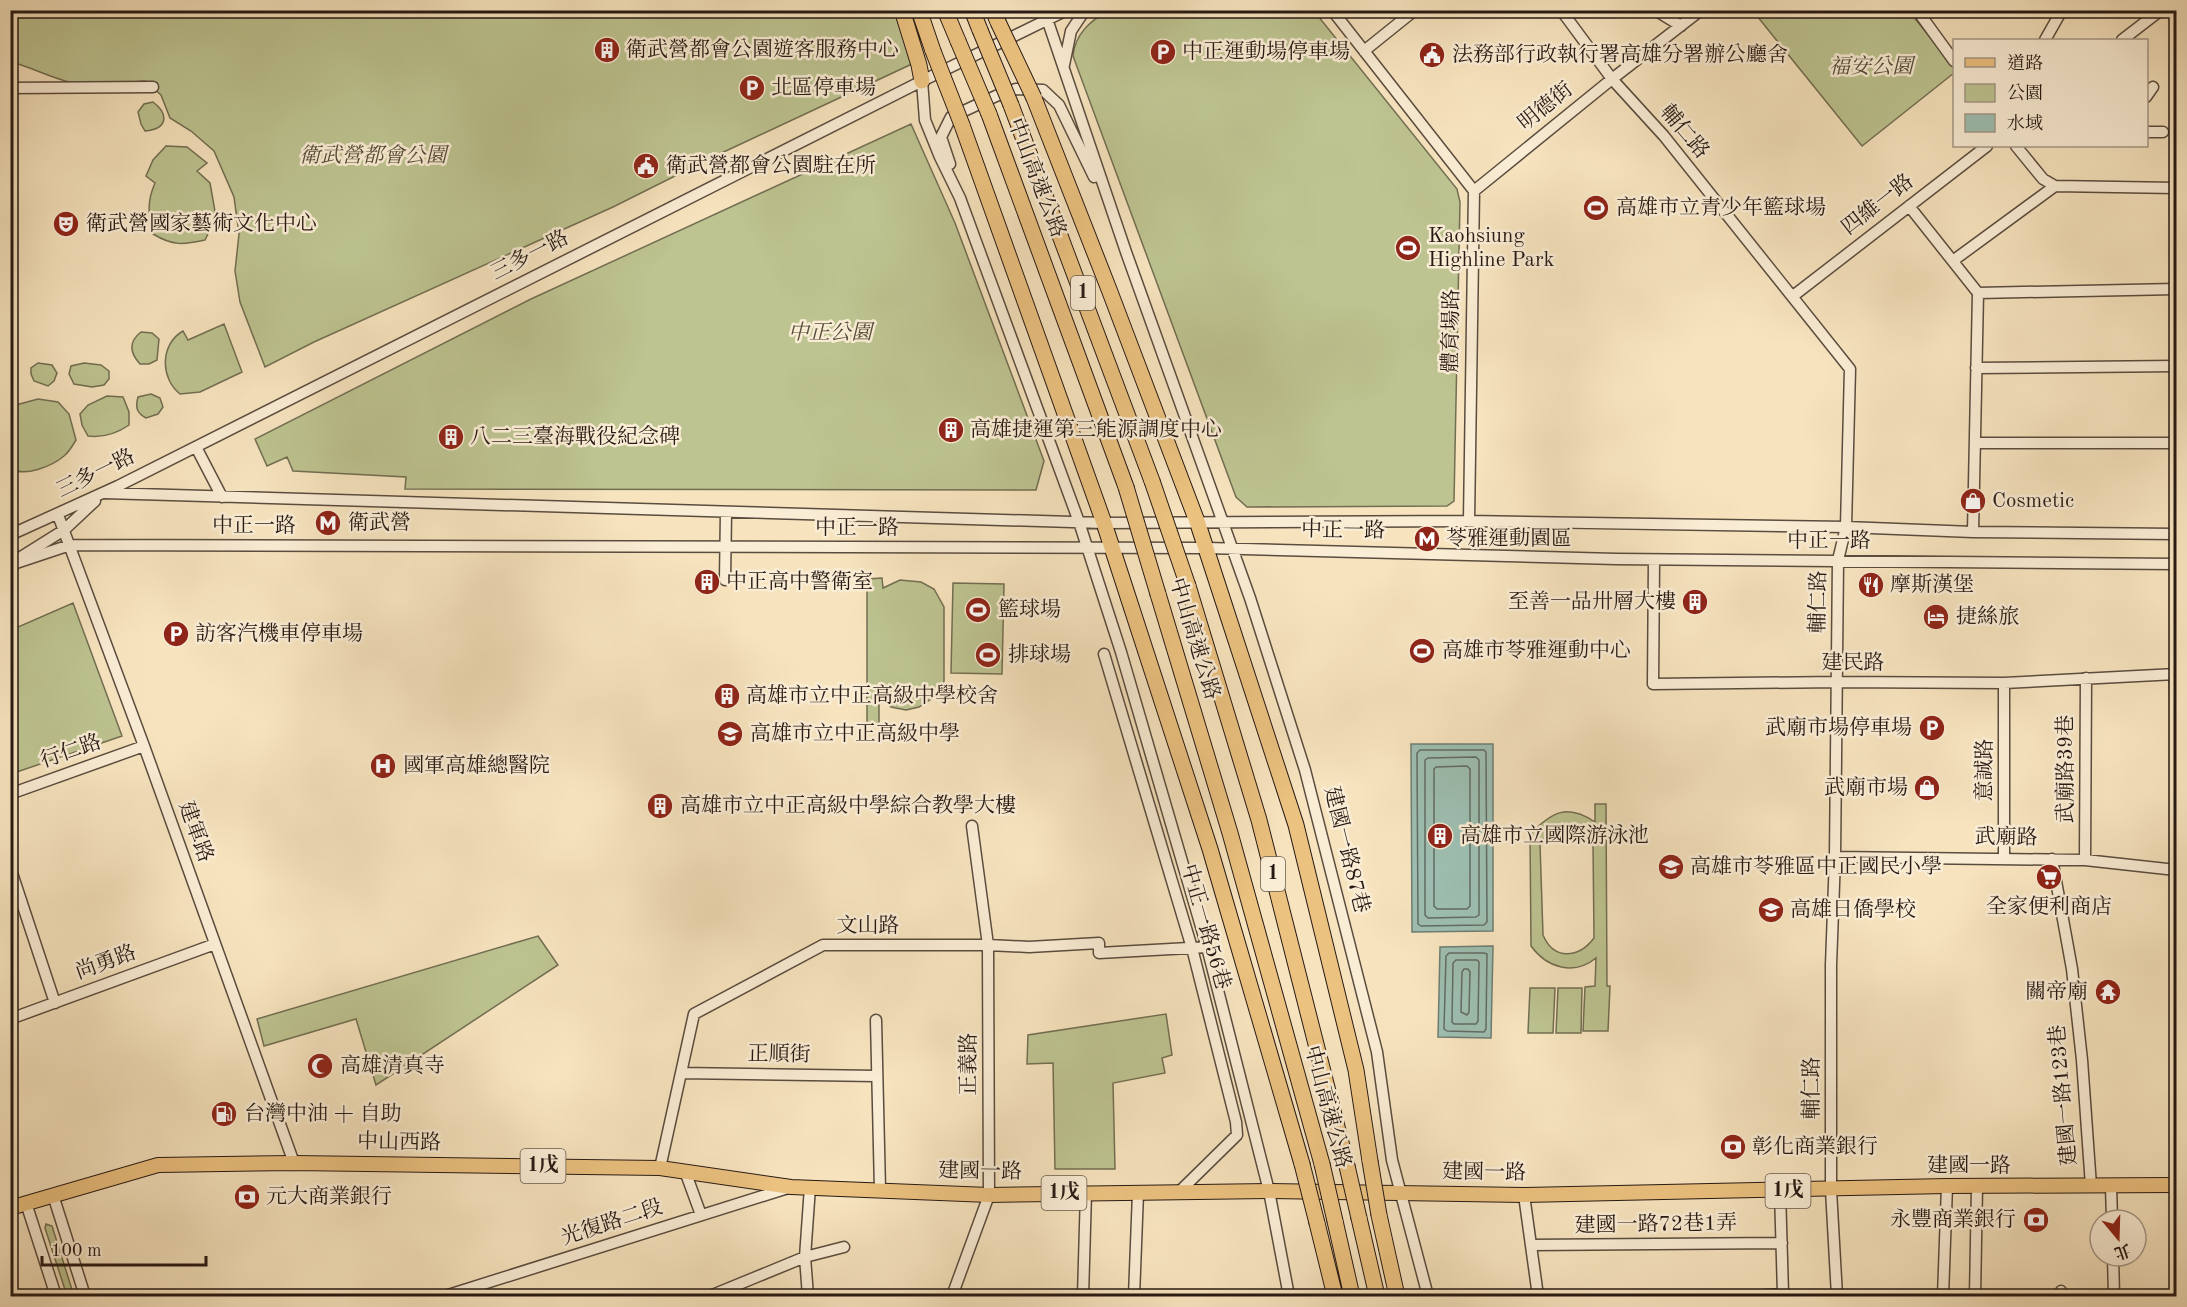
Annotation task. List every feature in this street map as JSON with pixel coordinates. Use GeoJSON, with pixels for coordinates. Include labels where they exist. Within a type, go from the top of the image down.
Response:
{"type":"FeatureCollection","features":[{"type":"Feature","properties":{"kind":"highway"},"geometry":{"type":"LineString","coordinates":[[902,10],[922,81]]}},
{"type":"Feature","properties":{"kind":"highway"},"geometry":{"type":"LineString","coordinates":[[919,10],[1104,523],[1210,849],[1302,1164],[1335,1296]]}},
{"type":"Feature","properties":{"kind":"highway","name":"中山高速公路"},"geometry":{"type":"LineString","coordinates":[[945,10],[989,114],[1126,487],[1230,833],[1322,1164],[1352,1296]]}},
{"type":"Feature","properties":{"kind":"highway","name":"中山高速公路"},"geometry":{"type":"LineString","coordinates":[[972,10],[1011,105],[1152,481],[1188,586],[1259,820],[1347,1166],[1377,1296]]}},
{"type":"Feature","properties":{"kind":"highway"},"geometry":{"type":"LineString","coordinates":[[995,16],[1034,98],[1207,548],[1296,825],[1356,1071],[1379,1215],[1397,1296]]}},
{"type":"Feature","properties":{"kind":"main road","name":"中山西路"},"geometry":{"type":"LineString","coordinates":[[10,1208],[158,1165],[294,1163],[660,1168],[791,1187]]}},
{"type":"Feature","properties":{"kind":"main road","name":"建國一路"},"geometry":{"type":"LineString","coordinates":[[791,1187],[989,1195],[1269,1191],[1524,1195],[1947,1186],[2176,1185]]}},
{"type":"Feature","properties":{"kind":"street","name":"三多一路"},"geometry":{"type":"LineString","coordinates":[[10,535],[58,515],[196,447],[922,81],[1046,15],[1067,10]]}},
{"type":"Feature","properties":{"kind":"street"},"geometry":{"type":"LineString","coordinates":[[1064,68],[1071,31],[1085,10]]}},
{"type":"Feature","properties":{"kind":"street"},"geometry":{"type":"LineString","coordinates":[[1332,10],[1474,191]]}},
{"type":"Feature","properties":{"kind":"street"},"geometry":{"type":"LineString","coordinates":[[1364,51],[1415,10]]}},
{"type":"Feature","properties":{"kind":"street","name":"輔仁路"},"geometry":{"type":"LineString","coordinates":[[1561,10],[1612,79],[1664,136],[1850,369],[1846,527],[1838,560],[1835,857],[1830,965],[1831,1190],[1837,1296]]}},
{"type":"Feature","properties":{"kind":"street"},"geometry":{"type":"LineString","coordinates":[[1655,10],[1681,26]]}},
{"type":"Feature","properties":{"kind":"street","name":"明德街"},"geometry":{"type":"LineString","coordinates":[[1474,191],[1701,10]]}},
{"type":"Feature","properties":{"kind":"street"},"geometry":{"type":"LineString","coordinates":[[1917,10],[1953,60]]}},
{"type":"Feature","properties":{"kind":"street"},"geometry":{"type":"LineString","coordinates":[[2046,39],[2062,10]]}},
{"type":"Feature","properties":{"kind":"street"},"geometry":{"type":"LineString","coordinates":[[2123,39],[2161,10]]}},
{"type":"Feature","properties":{"kind":"street"},"geometry":{"type":"LineString","coordinates":[[1046,15],[1126,252]]}},
{"type":"Feature","properties":{"kind":"street"},"geometry":{"type":"LineString","coordinates":[[922,81],[925,120],[960,198]]}},
{"type":"Feature","properties":{"kind":"street"},"geometry":{"type":"LineString","coordinates":[[10,88],[153,87]]}},
{"type":"Feature","properties":{"kind":"street"},"geometry":{"type":"LineString","coordinates":[[1126,252],[1080,145],[1059,105],[1043,90],[1016,89],[951,117],[941,137],[960,198],[1079,522],[1121,652],[1207,947],[1269,1191],[1289,1296]]}},
{"type":"Feature","properties":{"kind":"street"},"geometry":{"type":"LineString","coordinates":[[2148,132],[2163,132]]}},
{"type":"Feature","properties":{"kind":"street","name":"四維一路"},"geometry":{"type":"LineString","coordinates":[[1792,296],[1986,147]]}},
{"type":"Feature","properties":{"kind":"street"},"geometry":{"type":"LineString","coordinates":[[2017,147],[2043,180],[2055,186],[2176,188]]}},
{"type":"Feature","properties":{"kind":"street"},"geometry":{"type":"LineString","coordinates":[[1954,260],[2055,186]]}},
{"type":"Feature","properties":{"kind":"street","name":"體育場路"},"geometry":{"type":"LineString","coordinates":[[1468,521],[1474,191]]}},
{"type":"Feature","properties":{"kind":"street"},"geometry":{"type":"LineString","coordinates":[[1909,206],[1978,293],[1973,532]]}},
{"type":"Feature","properties":{"kind":"street","name":"建國一路87巷"},"geometry":{"type":"LineString","coordinates":[[1126,252],[1225,524],[1305,770],[1377,1053],[1392,1160],[1428,1296]]}},
{"type":"Feature","properties":{"kind":"street"},"geometry":{"type":"LineString","coordinates":[[1978,293],[2176,289]]}},
{"type":"Feature","properties":{"kind":"street"},"geometry":{"type":"LineString","coordinates":[[1976,368],[2176,366]]}},
{"type":"Feature","properties":{"kind":"street"},"geometry":{"type":"LineString","coordinates":[[1975,443],[2176,443]]}},
{"type":"Feature","properties":{"kind":"street","name":"中正一路"},"geometry":{"type":"LineString","coordinates":[[196,447],[222,497]]}},
{"type":"Feature","properties":{"kind":"street"},"geometry":{"type":"LineString","coordinates":[[10,564],[64,530],[104,493]]}},
{"type":"Feature","properties":{"kind":"street","name":"中正一路"},"geometry":{"type":"LineString","coordinates":[[104,493],[1104,523],[1468,521],[2176,534]]}},
{"type":"Feature","properties":{"kind":"street"},"geometry":{"type":"LineString","coordinates":[[725,580],[726,512]]}},
{"type":"Feature","properties":{"kind":"street","name":"建軍路"},"geometry":{"type":"LineString","coordinates":[[58,515],[294,1163]]}},
{"type":"Feature","properties":{"kind":"street"},"geometry":{"type":"LineString","coordinates":[[10,564],[70,545]]}},
{"type":"Feature","properties":{"kind":"street","name":"中正一路"},"geometry":{"type":"LineString","coordinates":[[70,545],[1207,548],[1654,560],[2176,564]]}},
{"type":"Feature","properties":{"kind":"street","name":"建民路"},"geometry":{"type":"LineString","coordinates":[[1654,560],[1653,684],[1837,682],[2004,684],[2176,674]]}},
{"type":"Feature","properties":{"kind":"street","name":"中正一路56巷"},"geometry":{"type":"LineString","coordinates":[[1104,654],[1192,948],[1236,1122],[1237,1135],[1179,1192]]}},
{"type":"Feature","properties":{"kind":"street"},"geometry":{"type":"LineString","coordinates":[[2176,674],[2176,729]]}},
{"type":"Feature","properties":{"kind":"street","name":"武廟路39巷"},"geometry":{"type":"LineString","coordinates":[[2085,860],[2086,678]]}},
{"type":"Feature","properties":{"kind":"street","name":"意誠路"},"geometry":{"type":"LineString","coordinates":[[2004,684],[2004,857]]}},
{"type":"Feature","properties":{"kind":"street","name":"行仁路"},"geometry":{"type":"LineString","coordinates":[[10,794],[144,746]]}},
{"type":"Feature","properties":{"kind":"street","name":"正義路"},"geometry":{"type":"LineString","coordinates":[[952,1296],[989,1195],[988,945],[972,826]]}},
{"type":"Feature","properties":{"kind":"street","name":"武廟路"},"geometry":{"type":"LineString","coordinates":[[1835,857],[2004,857],[2085,860],[2176,870]]}},
{"type":"Feature","properties":{"kind":"street","name":"建國一路123巷"},"geometry":{"type":"LineString","coordinates":[[2052,859],[2072,969],[2082,1060],[2091,1186]]}},
{"type":"Feature","properties":{"kind":"street"},"geometry":{"type":"LineString","coordinates":[[10,867],[55,1003]]}},
{"type":"Feature","properties":{"kind":"street","name":"文山路"},"geometry":{"type":"LineString","coordinates":[[660,1168],[694,1014],[823,945],[1029,947],[1099,943],[1099,954],[1207,947]]}},
{"type":"Feature","properties":{"kind":"street","name":"尚勇路"},"geometry":{"type":"LineString","coordinates":[[10,1019],[215,944]]}},
{"type":"Feature","properties":{"kind":"street"},"geometry":{"type":"LineString","coordinates":[[876,1020],[880,1190]]}},
{"type":"Feature","properties":{"kind":"street","name":"正順街"},"geometry":{"type":"LineString","coordinates":[[681,1073],[876,1076]]}},
{"type":"Feature","properties":{"kind":"street"},"geometry":{"type":"LineString","coordinates":[[685,1171],[701,1215]]}},
{"type":"Feature","properties":{"kind":"street"},"geometry":{"type":"LineString","coordinates":[[1943,1296],[1947,1186]]}},
{"type":"Feature","properties":{"kind":"street"},"geometry":{"type":"LineString","coordinates":[[2111,1186],[2112,1208]]}},
{"type":"Feature","properties":{"kind":"street","name":"光復路二段"},"geometry":{"type":"LineString","coordinates":[[445,1296],[791,1187]]}},
{"type":"Feature","properties":{"kind":"street"},"geometry":{"type":"LineString","coordinates":[[808,1296],[805,1257],[810,1187]]}},
{"type":"Feature","properties":{"kind":"street"},"geometry":{"type":"LineString","coordinates":[[1975,1296],[1977,1187]]}},
{"type":"Feature","properties":{"kind":"street"},"geometry":{"type":"LineString","coordinates":[[1751,1296],[1783,1294],[1780,1191]]}},
{"type":"Feature","properties":{"kind":"street"},"geometry":{"type":"LineString","coordinates":[[1083,1296],[1086,1192]]}},
{"type":"Feature","properties":{"kind":"street"},"geometry":{"type":"LineString","coordinates":[[1134,1296],[1138,1192]]}},
{"type":"Feature","properties":{"kind":"street"},"geometry":{"type":"LineString","coordinates":[[53,1195],[85,1296]]}},
{"type":"Feature","properties":{"kind":"street"},"geometry":{"type":"LineString","coordinates":[[1524,1195],[1538,1296]]}},
{"type":"Feature","properties":{"kind":"street"},"geometry":{"type":"LineString","coordinates":[[26,1203],[56,1296]]}},
{"type":"Feature","properties":{"kind":"street","name":"建國一路72巷1弄"},"geometry":{"type":"LineString","coordinates":[[1531,1245],[1782,1243]]}},
{"type":"Feature","properties":{"kind":"street"},"geometry":{"type":"LineString","coordinates":[[710,1296],[805,1257],[844,1247]]}},
{"type":"Feature","properties":{"kind":"street"},"geometry":{"type":"LineString","coordinates":[[2113,1268],[2114,1296]]}},
{"type":"Feature","properties":{"kind":"green space"},"geometry":{"type":"Polygon","coordinates":[[[1109,10],[1314,11],[1457,189],[1460,202],[1454,501],[1447,506],[1247,507],[1236,497],[1073,56],[1080,35],[1109,10]]]}},
{"type":"Feature","properties":{"kind":"green space","name":"衛武營都會公園"},"geometry":{"type":"Polygon","coordinates":[[[10,11],[894,11],[914,63],[713,157],[613,207],[314,342],[265,367],[240,302],[235,271],[239,234],[234,197],[214,151],[191,131],[170,118],[161,95],[145,81],[78,84],[11,62],[10,11]]]}},
{"type":"Feature","properties":{"kind":"green space","name":"福安公園"},"geometry":{"type":"Polygon","coordinates":[[[1753,11],[1909,11],[1953,66],[1953,74],[1862,146],[1753,11]]]}},
{"type":"Feature","properties":{"kind":"green space"},"geometry":{"type":"Polygon","coordinates":[[[153,102],[162,111],[164,120],[153,130],[145,131],[138,112],[144,104],[153,102]]]}},
{"type":"Feature","properties":{"kind":"green space","name":"中正公園"},"geometry":{"type":"Polygon","coordinates":[[[911,124],[955,223],[1044,461],[1036,490],[405,489],[406,477],[293,471],[287,457],[267,466],[255,439],[531,299],[911,124]]]}},
{"type":"Feature","properties":{"kind":"green space"},"geometry":{"type":"Polygon","coordinates":[[[166,146],[187,147],[207,163],[197,171],[210,183],[216,217],[205,240],[178,243],[166,241],[153,234],[149,208],[155,183],[146,176],[153,160],[166,146]]]}},
{"type":"Feature","properties":{"kind":"green space"},"geometry":{"type":"Polygon","coordinates":[[[224,324],[242,372],[200,392],[180,394],[173,387],[166,370],[165,361],[170,344],[183,331],[188,340],[224,324]]]}},
{"type":"Feature","properties":{"kind":"green space"},"geometry":{"type":"Polygon","coordinates":[[[141,332],[152,333],[159,339],[157,360],[149,364],[140,364],[132,352],[132,344],[141,332]]]}},
{"type":"Feature","properties":{"kind":"green space"},"geometry":{"type":"Polygon","coordinates":[[[38,363],[52,365],[57,373],[54,381],[48,386],[34,381],[31,368],[38,363]]]}},
{"type":"Feature","properties":{"kind":"green space"},"geometry":{"type":"Polygon","coordinates":[[[84,363],[101,365],[109,371],[109,379],[104,385],[92,387],[74,384],[69,374],[71,366],[84,363]]]}},
{"type":"Feature","properties":{"kind":"green space"},"geometry":{"type":"Polygon","coordinates":[[[151,394],[160,398],[163,407],[158,414],[146,418],[138,410],[137,401],[138,397],[151,394]]]}},
{"type":"Feature","properties":{"kind":"green space"},"geometry":{"type":"Polygon","coordinates":[[[107,396],[123,397],[129,412],[129,425],[110,435],[88,436],[82,425],[80,414],[88,405],[107,396]]]}},
{"type":"Feature","properties":{"kind":"green space"},"geometry":{"type":"Polygon","coordinates":[[[38,399],[58,402],[69,414],[76,440],[66,454],[53,463],[24,472],[11,469],[11,410],[16,405],[38,399]]]}},
{"type":"Feature","properties":{"kind":"green space"},"geometry":{"type":"Polygon","coordinates":[[[882,578],[883,588],[900,580],[921,582],[934,589],[944,607],[944,681],[940,693],[919,707],[906,710],[891,707],[879,697],[879,723],[867,724],[867,579],[882,578]]]}},
{"type":"Feature","properties":{"kind":"green space","name":"籃球場"},"geometry":{"type":"Polygon","coordinates":[[[953,583],[1004,584],[1002,674],[951,673],[953,583]]]}},
{"type":"Feature","properties":{"kind":"green space"},"geometry":{"type":"Polygon","coordinates":[[[73,603],[122,736],[11,774],[11,624],[16,628],[73,603]]]}},
{"type":"Feature","properties":{"kind":"green space"},"geometry":{"type":"Polygon","coordinates":[[[1595,804],[1606,804],[1607,986],[1610,986],[1608,1031],[1583,1031],[1585,987],[1595,986],[1596,958],[1579,967],[1561,967],[1545,960],[1531,946],[1530,834],[1546,820],[1560,813],[1576,813],[1595,822],[1595,804]],[[1563,824],[1548,833],[1540,844],[1543,935],[1554,949],[1567,954],[1581,950],[1594,938],[1593,843],[1587,835],[1563,824]]]}},
{"type":"Feature","properties":{"kind":"green space"},"geometry":{"type":"Polygon","coordinates":[[[538,936],[558,965],[376,1085],[356,1019],[264,1046],[257,1019],[538,936]]]}},
{"type":"Feature","properties":{"kind":"green space"},"geometry":{"type":"Polygon","coordinates":[[[1530,988],[1555,988],[1553,1033],[1528,1033],[1530,988]]]}},
{"type":"Feature","properties":{"kind":"green space"},"geometry":{"type":"Polygon","coordinates":[[[1558,988],[1582,988],[1581,1033],[1556,1033],[1558,988]]]}},
{"type":"Feature","properties":{"kind":"green space"},"geometry":{"type":"Polygon","coordinates":[[[1166,1014],[1172,1055],[1162,1058],[1165,1073],[1113,1083],[1115,1169],[1055,1169],[1053,1063],[1027,1064],[1028,1035],[1166,1014]]]}},
{"type":"Feature","properties":{"kind":"green space"},"geometry":{"type":"Polygon","coordinates":[[[46,1224],[52,1226],[74,1296],[67,1296],[45,1228],[46,1224]]]}},
{"type":"Feature","properties":{"kind":"water","name":"高雄市立國際游泳池"},"geometry":{"type":"Polygon","coordinates":[[[1411,744],[1493,744],[1493,931],[1412,932],[1411,744]]]}},
{"type":"Feature","properties":{"kind":"water"},"geometry":{"type":"Polygon","coordinates":[[[1493,946],[1491,1038],[1438,1037],[1440,947],[1493,946]]]}},
{"type":"Feature","properties":{"kind":"place","name":"衛武營都會公園遊客服務中心"},"geometry":{"type":"Point","coordinates":[607,50]}},
{"type":"Feature","properties":{"kind":"place","name":"中正運動場停車場"},"geometry":{"type":"Point","coordinates":[1163,52]}},
{"type":"Feature","properties":{"kind":"place","name":"法務部行政執行署高雄分署辦公廳舍"},"geometry":{"type":"Point","coordinates":[1432,55]}},
{"type":"Feature","properties":{"kind":"place","name":"北區停車場"},"geometry":{"type":"Point","coordinates":[752,88]}},
{"type":"Feature","properties":{"kind":"place","name":"衛武營都會公園駐在所"},"geometry":{"type":"Point","coordinates":[646,166]}},
{"type":"Feature","properties":{"kind":"place","name":"高雄市立青少年籃球場"},"geometry":{"type":"Point","coordinates":[1596,208]}},
{"type":"Feature","properties":{"kind":"place","name":"衛武營國家藝術文化中心"},"geometry":{"type":"Point","coordinates":[66,224]}},
{"type":"Feature","properties":{"kind":"place","name":"Kaohsiung Highline Park"},"geometry":{"type":"Point","coordinates":[1408,248]}},
{"type":"Feature","properties":{"kind":"place","name":"高雄捷運第三能源調度中心"},"geometry":{"type":"Point","coordinates":[951,430]}},
{"type":"Feature","properties":{"kind":"place","name":"八二三臺海戰役紀念碑"},"geometry":{"type":"Point","coordinates":[451,437]}},
{"type":"Feature","properties":{"kind":"place","name":"Cosmetic"},"geometry":{"type":"Point","coordinates":[1973,501]}},
{"type":"Feature","properties":{"kind":"place","name":"衛武營"},"geometry":{"type":"Point","coordinates":[328,523]}},
{"type":"Feature","properties":{"kind":"place","name":"苓雅運動園區"},"geometry":{"type":"Point","coordinates":[1427,539]}},
{"type":"Feature","properties":{"kind":"place","name":"中正高中警衛室"},"geometry":{"type":"Point","coordinates":[707,582]}},
{"type":"Feature","properties":{"kind":"place","name":"摩斯漢堡"},"geometry":{"type":"Point","coordinates":[1871,585]}},
{"type":"Feature","properties":{"kind":"place","name":"至善一品卅層大樓"},"geometry":{"type":"Point","coordinates":[1695,602]}},
{"type":"Feature","properties":{"kind":"place","name":"籃球場"},"geometry":{"type":"Point","coordinates":[978,610]}},
{"type":"Feature","properties":{"kind":"place","name":"捷絲旅"},"geometry":{"type":"Point","coordinates":[1936,617]}},
{"type":"Feature","properties":{"kind":"place","name":"訪客汽機車停車場"},"geometry":{"type":"Point","coordinates":[176,634]}},
{"type":"Feature","properties":{"kind":"place","name":"高雄市苓雅運動中心"},"geometry":{"type":"Point","coordinates":[1422,651]}},
{"type":"Feature","properties":{"kind":"place","name":"排球場"},"geometry":{"type":"Point","coordinates":[988,655]}},
{"type":"Feature","properties":{"kind":"place","name":"高雄市立中正高級中學校舍"},"geometry":{"type":"Point","coordinates":[727,696]}},
{"type":"Feature","properties":{"kind":"place","name":"武廟市場停車場"},"geometry":{"type":"Point","coordinates":[1932,728]}},
{"type":"Feature","properties":{"kind":"place","name":"高雄市立中正高級中學"},"geometry":{"type":"Point","coordinates":[730,734]}},
{"type":"Feature","properties":{"kind":"place","name":"國軍高雄總醫院"},"geometry":{"type":"Point","coordinates":[383,766]}},
{"type":"Feature","properties":{"kind":"place","name":"武廟市場"},"geometry":{"type":"Point","coordinates":[1927,788]}},
{"type":"Feature","properties":{"kind":"place","name":"高雄市立中正高級中學綜合教學大樓"},"geometry":{"type":"Point","coordinates":[660,806]}},
{"type":"Feature","properties":{"kind":"place","name":"高雄市立國際游泳池"},"geometry":{"type":"Point","coordinates":[1440,836]}},
{"type":"Feature","properties":{"kind":"place","name":"高雄市苓雅區中正國民小學"},"geometry":{"type":"Point","coordinates":[1671,867]}},
{"type":"Feature","properties":{"kind":"place","name":"全家便利商店"},"geometry":{"type":"Point","coordinates":[2049,877]}},
{"type":"Feature","properties":{"kind":"place","name":"高雄日僑學校"},"geometry":{"type":"Point","coordinates":[1771,910]}},
{"type":"Feature","properties":{"kind":"place","name":"關帝廟"},"geometry":{"type":"Point","coordinates":[2108,992]}},
{"type":"Feature","properties":{"kind":"place","name":"高雄清真寺"},"geometry":{"type":"Point","coordinates":[320,1066]}},
{"type":"Feature","properties":{"kind":"place","name":"台灣中油 + 自助"},"geometry":{"type":"Point","coordinates":[224,1114]}},
{"type":"Feature","properties":{"kind":"place","name":"彰化商業銀行"},"geometry":{"type":"Point","coordinates":[1733,1147]}},
{"type":"Feature","properties":{"kind":"place","name":"元大商業銀行"},"geometry":{"type":"Point","coordinates":[247,1197]}},
{"type":"Feature","properties":{"kind":"place","name":"永豐商業銀行"},"geometry":{"type":"Point","coordinates":[2036,1220]}}]}
